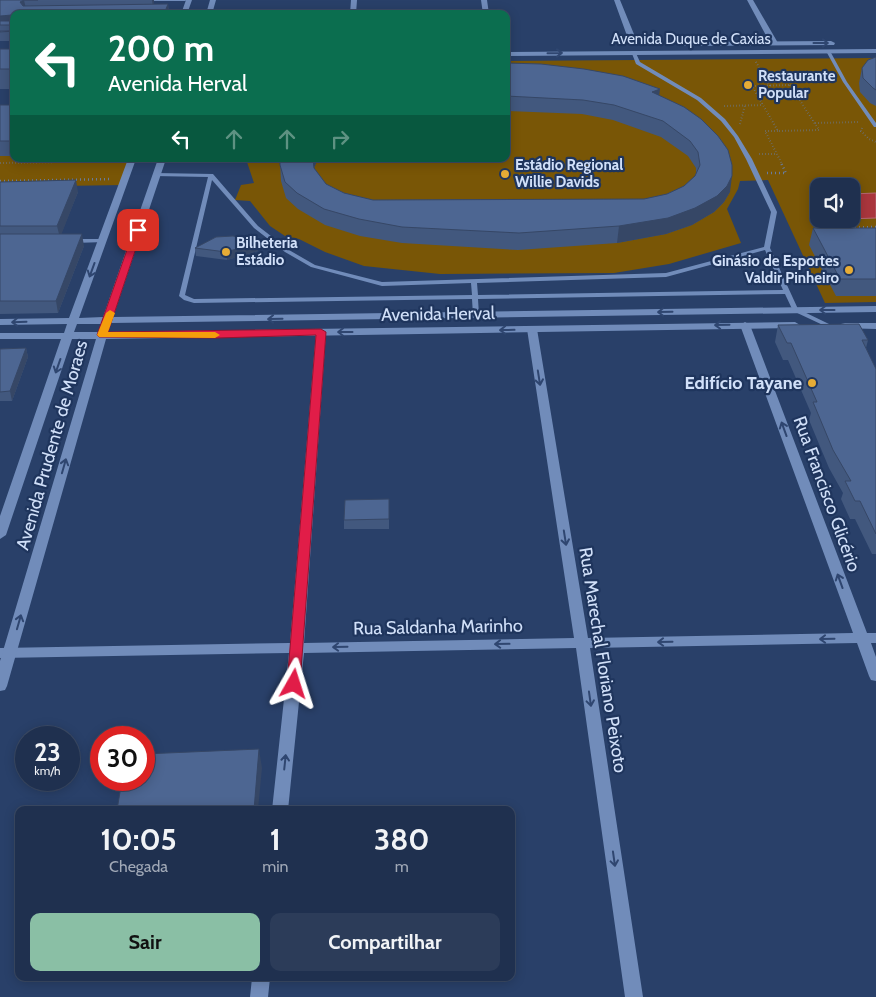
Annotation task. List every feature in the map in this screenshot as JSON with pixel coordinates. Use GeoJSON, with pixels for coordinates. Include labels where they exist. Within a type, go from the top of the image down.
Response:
{"type":"FeatureCollection","features":[{"type":"Feature","properties":{"kind":"main road"},"geometry":{"type":"LineString","coordinates":[[617,0],[634,48]]}},
{"type":"Feature","properties":{"kind":"main road"},"geometry":{"type":"LineString","coordinates":[[750,0],[774,43]]}},
{"type":"Feature","properties":{"kind":"main road"},"geometry":{"type":"LineString","coordinates":[[772,53],[792,43]]}},
{"type":"Feature","properties":{"kind":"main road"},"geometry":{"type":"LineString","coordinates":[[851,43],[876,50]]}},
{"type":"Feature","properties":{"kind":"main road","name":"Avenida Duque de Caxias"},"geometry":{"type":"LineString","coordinates":[[673,44],[876,43]]}},
{"type":"Feature","properties":{"kind":"main road","name":"Avenida Duque de Caxias"},"geometry":{"type":"LineString","coordinates":[[624,44],[634,48],[644,44]]}},
{"type":"Feature","properties":{"kind":"main road","name":"Avenida Duque de Caxias"},"geometry":{"type":"LineString","coordinates":[[510,46],[614,45]]}},
{"type":"Feature","properties":{"kind":"main road","name":"Avenida Duque de Caxias"},"geometry":{"type":"LineString","coordinates":[[510,54],[634,48],[751,53],[876,50]]}},
{"type":"Feature","properties":{"kind":"main road","name":"Avenida Prudente de Moraes"},"geometry":{"type":"LineString","coordinates":[[0,535],[68,335],[131,162]]}},
{"type":"Feature","properties":{"kind":"main road","name":"Avenida Prudente de Moraes"},"geometry":{"type":"LineString","coordinates":[[0,686],[5,653],[102,335],[161,162]]}},
{"type":"Feature","properties":{"kind":"main road","name":"Avenida Herval"},"geometry":{"type":"LineString","coordinates":[[0,322],[256,320],[876,309]]}},
{"type":"Feature","properties":{"kind":"main road"},"geometry":{"type":"LineString","coordinates":[[572,329],[595,313]]}},
{"type":"Feature","properties":{"kind":"main road"},"geometry":{"type":"LineString","coordinates":[[371,317],[412,332]]}},
{"type":"Feature","properties":{"kind":"main road"},"geometry":{"type":"LineString","coordinates":[[217,335],[256,320]]}},
{"type":"Feature","properties":{"kind":"main road","name":"Avenida Herval"},"geometry":{"type":"LineString","coordinates":[[0,336],[217,335],[745,325],[876,326]]}},
{"type":"Feature","properties":{"kind":"main road","name":"Rua Francisco Glicério"},"geometry":{"type":"LineString","coordinates":[[745,325],[869,638],[876,676]]}},
{"type":"Feature","properties":{"kind":"main road","name":"Rua Marechal Floriano Peixoto"},"geometry":{"type":"LineString","coordinates":[[532,329],[582,643],[634,997]]}},
{"type":"Feature","properties":{"kind":"main road"},"geometry":{"type":"LineString","coordinates":[[280,806],[298,648],[321,332]]}},
{"type":"Feature","properties":{"kind":"main road","name":"Rua Saldanha Marinho"},"geometry":{"type":"LineString","coordinates":[[5,653],[869,638]]}},
{"type":"Feature","properties":{"kind":"main road"},"geometry":{"type":"LineString","coordinates":[[259,997],[261,981]]}},
{"type":"Feature","properties":{"kind":"lane"},"geometry":{"type":"LineString","coordinates":[[136,0],[185,0]]}},
{"type":"Feature","properties":{"kind":"lane"},"geometry":{"type":"LineString","coordinates":[[634,48],[638,63],[699,98],[723,120],[736,136],[774,212],[768,248],[795,310],[827,325]]}},
{"type":"Feature","properties":{"kind":"lane"},"geometry":{"type":"LineString","coordinates":[[828,51],[845,82],[876,126]]}},
{"type":"Feature","properties":{"kind":"lane"},"geometry":{"type":"LineString","coordinates":[[156,175],[211,175],[256,227],[287,251],[313,266],[382,284],[666,275],[768,248]]}},
{"type":"Feature","properties":{"kind":"lane"},"geometry":{"type":"LineString","coordinates":[[211,175],[182,296],[186,299],[787,292]]}},
{"type":"Feature","properties":{"kind":"lane"},"geometry":{"type":"LineString","coordinates":[[70,241],[103,241]]}},
{"type":"Feature","properties":{"kind":"lane"},"geometry":{"type":"LineString","coordinates":[[474,281],[476,316]]}},
{"type":"Feature","properties":{"kind":"path"},"geometry":{"type":"LineString","coordinates":[[751,53],[770,86]]}},
{"type":"Feature","properties":{"kind":"path"},"geometry":{"type":"LineString","coordinates":[[756,173],[786,173],[764,131],[778,131],[819,130],[790,86],[752,86],[778,131]]}},
{"type":"Feature","properties":{"kind":"path"},"geometry":{"type":"LineString","coordinates":[[708,106],[763,105]]}},
{"type":"Feature","properties":{"kind":"path"},"geometry":{"type":"LineString","coordinates":[[814,123],[859,122]]}},
{"type":"Feature","properties":{"kind":"path"},"geometry":{"type":"LineString","coordinates":[[0,163],[44,162]]}},
{"type":"Feature","properties":{"kind":"path"},"geometry":{"type":"LineString","coordinates":[[0,181],[125,179]]}},
{"type":"Feature","properties":{"kind":"path"},"geometry":{"type":"LineString","coordinates":[[860,227],[876,227]]}},
{"type":"Feature","properties":{"kind":"shaded area","name":"Estádio Regional Willie Davids"},"geometry":{"type":"Polygon","coordinates":[[[876,58],[876,302],[825,303],[768,180],[740,181],[738,189],[727,209],[741,243],[669,264],[614,273],[440,274],[364,266],[325,252],[299,239],[285,236],[270,226],[250,201],[235,200],[241,185],[254,183],[247,162],[510,162],[510,61],[876,58]]]}},
{"type":"Feature","properties":{"kind":"shaded area"},"geometry":{"type":"Polygon","coordinates":[[[0,156],[10,156],[10,162],[131,162],[123,185],[0,187],[0,156]]]}},
{"type":"Feature","properties":{"kind":"shaded area"},"geometry":{"type":"Polygon","coordinates":[[[876,193],[876,218],[860,219],[860,194],[876,193]]]}},
{"type":"Feature","properties":{"kind":"building"},"geometry":{"type":"Polygon","coordinates":[[[0,0],[24,0],[20,2],[23,6],[168,4],[166,10],[10,10],[10,15],[0,16],[0,0]]]}},
{"type":"Feature","properties":{"kind":"building"},"geometry":{"type":"Polygon","coordinates":[[[0,21],[10,21],[10,25],[0,25],[0,21]]]}},
{"type":"Feature","properties":{"kind":"building"},"geometry":{"type":"Polygon","coordinates":[[[0,49],[10,49],[10,69],[0,69],[0,49]]]}},
{"type":"Feature","properties":{"kind":"building"},"geometry":{"type":"Polygon","coordinates":[[[876,57],[876,90],[863,78],[862,68],[868,60],[876,57]]]}},
{"type":"Feature","properties":{"kind":"building"},"geometry":{"type":"Polygon","coordinates":[[[510,63],[541,64],[584,69],[623,76],[660,89],[652,92],[684,107],[701,119],[718,136],[728,150],[732,165],[732,176],[727,186],[717,196],[695,208],[668,218],[619,226],[519,233],[402,227],[359,219],[324,209],[297,193],[285,182],[280,165],[280,162],[313,162],[314,168],[326,184],[344,193],[373,200],[644,199],[667,194],[684,186],[695,176],[700,165],[698,152],[690,141],[663,121],[614,105],[583,100],[510,96],[510,63]]]}},
{"type":"Feature","properties":{"kind":"building"},"geometry":{"type":"Polygon","coordinates":[[[0,105],[10,105],[10,141],[0,141],[0,105]]]}},
{"type":"Feature","properties":{"kind":"building"},"geometry":{"type":"Polygon","coordinates":[[[76,180],[57,226],[0,226],[0,182],[76,180]]]}},
{"type":"Feature","properties":{"kind":"building"},"geometry":{"type":"Polygon","coordinates":[[[813,228],[876,228],[876,279],[840,279],[813,228]]]}},
{"type":"Feature","properties":{"kind":"building"},"geometry":{"type":"Polygon","coordinates":[[[0,234],[82,234],[56,301],[0,301],[0,234]]]}},
{"type":"Feature","properties":{"kind":"building"},"geometry":{"type":"Polygon","coordinates":[[[233,236],[257,243],[226,252],[195,248],[216,237],[233,236]]]}},
{"type":"Feature","properties":{"kind":"building"},"geometry":{"type":"Polygon","coordinates":[[[859,324],[868,340],[862,340],[876,369],[876,534],[860,501],[855,501],[845,481],[851,481],[833,450],[813,402],[817,402],[791,343],[787,343],[778,325],[859,324]]]}},
{"type":"Feature","properties":{"kind":"building"},"geometry":{"type":"Polygon","coordinates":[[[26,348],[10,391],[0,392],[0,349],[26,348]]]}},
{"type":"Feature","properties":{"kind":"building"},"geometry":{"type":"Polygon","coordinates":[[[389,499],[389,519],[344,520],[345,500],[389,499]]]}},
{"type":"Feature","properties":{"kind":"building"},"geometry":{"type":"Polygon","coordinates":[[[259,749],[254,806],[118,806],[120,791],[155,791],[155,754],[259,749]]]}},
{"type":"Feature","properties":{"kind":"slow traffic"},"geometry":{"type":"LineString","coordinates":[[110,313],[102,335],[215,335]]}},
{"type":"Feature","properties":{"kind":"place","name":"Restaurante Popular"},"geometry":{"type":"Point","coordinates":[748,85]}},
{"type":"Feature","properties":{"kind":"place","name":"Estádio Regional Willie Davids"},"geometry":{"type":"Point","coordinates":[505,174]}},
{"type":"Feature","properties":{"kind":"place","name":"Bilheteria Estádio"},"geometry":{"type":"Point","coordinates":[226,252]}},
{"type":"Feature","properties":{"kind":"place","name":"Ginásio de Esportes Valdir Pinheiro"},"geometry":{"type":"Point","coordinates":[849,270]}},
{"type":"Feature","properties":{"kind":"place","name":"Edifício Tayane"},"geometry":{"type":"Point","coordinates":[812,383]}},
{"type":"Feature","properties":{"kind":"route"},"geometry":{"type":"LineString","coordinates":[[138,230],[102,335],[217,335],[321,332],[294,684]]}}]}
